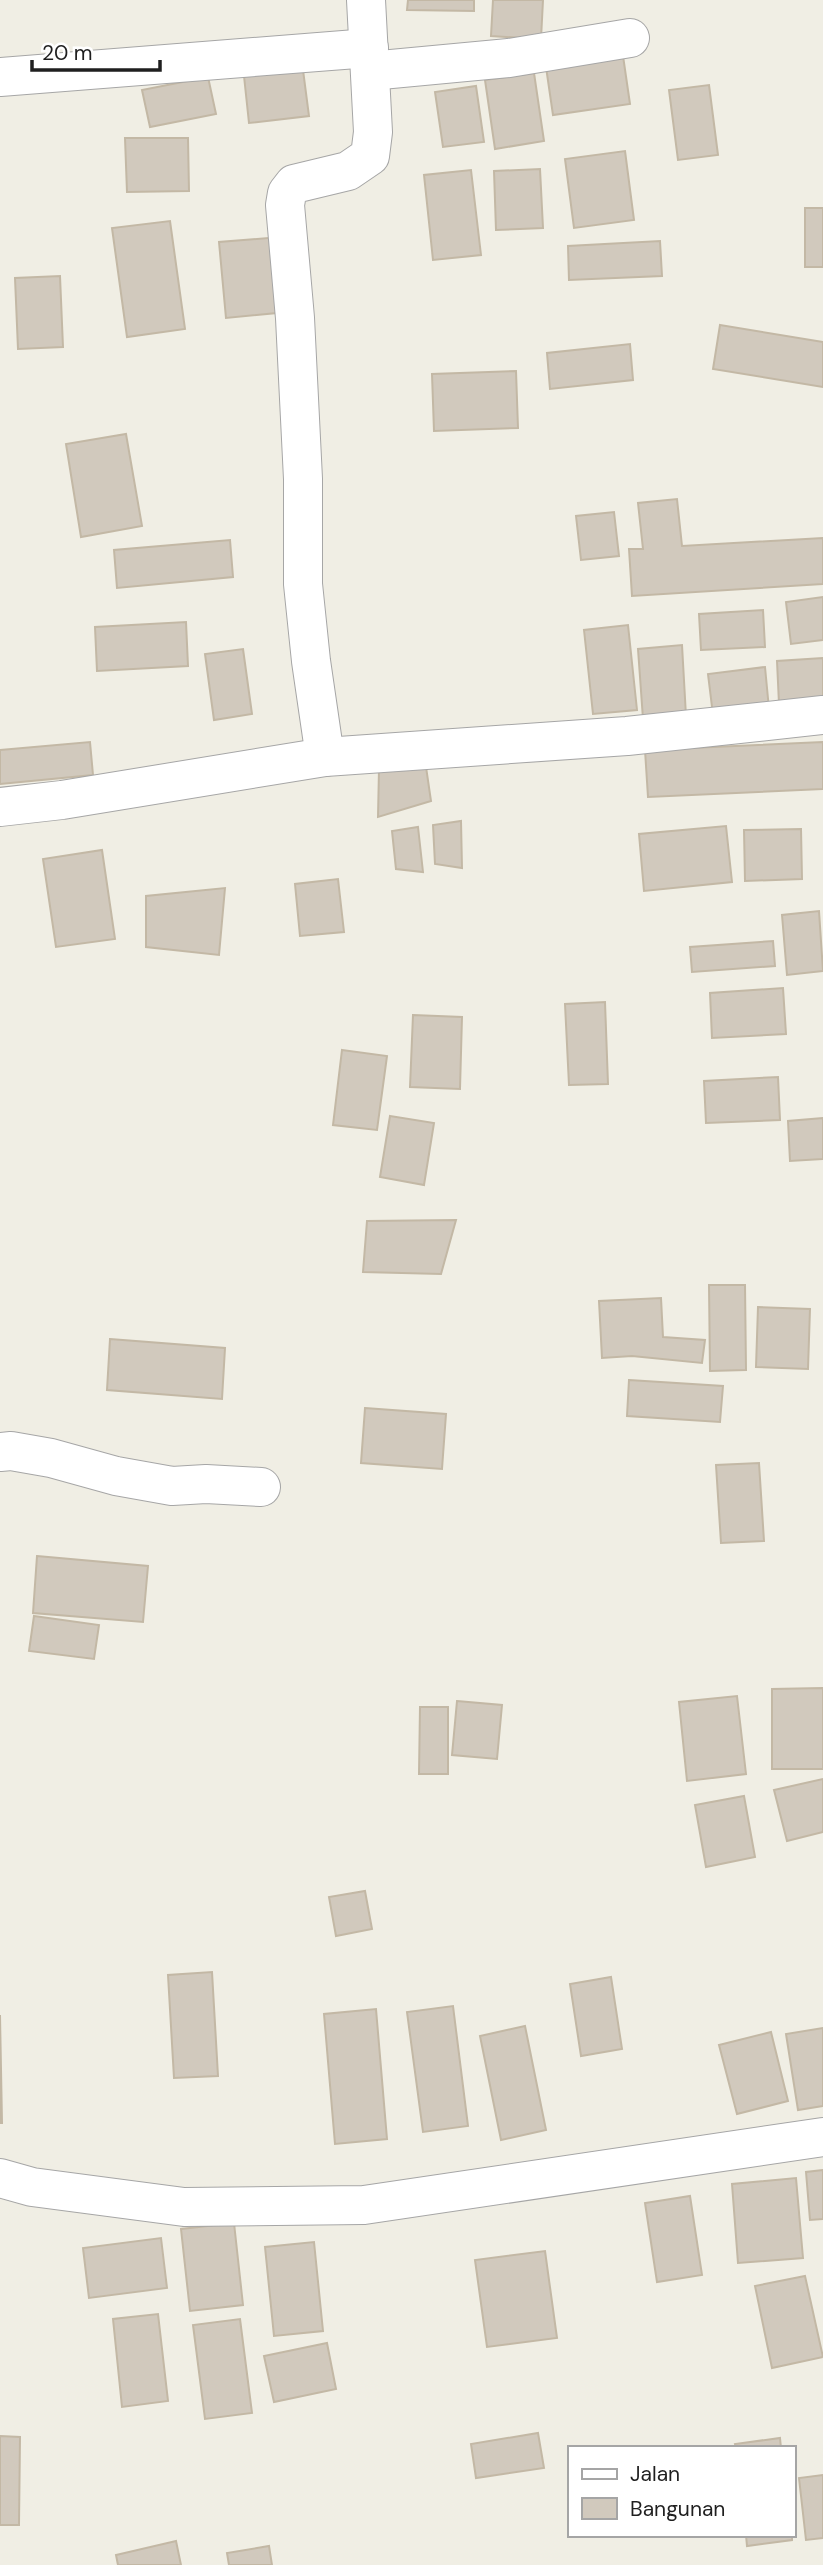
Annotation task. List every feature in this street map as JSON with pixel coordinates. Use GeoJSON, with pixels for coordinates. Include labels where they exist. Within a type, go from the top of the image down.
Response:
{"type":"FeatureCollection","features":[{"type":"Feature","properties":{"kind":"street"},"geometry":{"type":"LineString","coordinates":[[325,757],[303,584],[303,479],[295,318],[285,205],[287,193],[294,184],[348,171],[370,156],[373,144],[366,0]]}},
{"type":"Feature","properties":{"kind":"street"},"geometry":{"type":"LineString","coordinates":[[0,77],[369,60],[509,58],[631,38]]}},
{"type":"Feature","properties":{"kind":"street"},"geometry":{"type":"LineString","coordinates":[[0,807],[62,800],[325,757],[627,736],[823,715]]}},
{"type":"Feature","properties":{"kind":"street"},"geometry":{"type":"LineString","coordinates":[[0,1452],[11,1451],[51,1458],[116,1476],[172,1486],[206,1484],[261,1487]]}},
{"type":"Feature","properties":{"kind":"street"},"geometry":{"type":"LineString","coordinates":[[0,2178],[32,2187],[184,2207],[364,2205],[823,2137]]}},
{"type":"Feature","properties":{"kind":"building"},"geometry":{"type":"Polygon","coordinates":[[[408,0],[474,0],[474,11],[407,10],[408,0]]]}},
{"type":"Feature","properties":{"kind":"building"},"geometry":{"type":"Polygon","coordinates":[[[493,0],[543,0],[541,39],[491,36],[493,0]]]}},
{"type":"Feature","properties":{"kind":"building"},"geometry":{"type":"Polygon","coordinates":[[[622,49],[630,104],[553,115],[545,60],[622,49]]]}},
{"type":"Feature","properties":{"kind":"building"},"geometry":{"type":"Polygon","coordinates":[[[303,70],[309,116],[249,123],[244,76],[303,70]]]}},
{"type":"Feature","properties":{"kind":"building"},"geometry":{"type":"Polygon","coordinates":[[[534,73],[544,141],[495,149],[485,80],[534,73]]]}},
{"type":"Feature","properties":{"kind":"building"},"geometry":{"type":"Polygon","coordinates":[[[208,77],[216,114],[150,127],[142,90],[208,77]]]}},
{"type":"Feature","properties":{"kind":"building"},"geometry":{"type":"Polygon","coordinates":[[[709,85],[718,155],[678,160],[669,90],[709,85]]]}},
{"type":"Feature","properties":{"kind":"building"},"geometry":{"type":"Polygon","coordinates":[[[476,86],[484,142],[443,147],[435,92],[476,86]]]}},
{"type":"Feature","properties":{"kind":"building"},"geometry":{"type":"Polygon","coordinates":[[[125,138],[188,138],[189,191],[127,192],[125,138]]]}},
{"type":"Feature","properties":{"kind":"building"},"geometry":{"type":"Polygon","coordinates":[[[625,151],[634,220],[574,228],[565,159],[625,151]]]}},
{"type":"Feature","properties":{"kind":"building"},"geometry":{"type":"Polygon","coordinates":[[[540,169],[543,228],[496,230],[494,171],[540,169]]]}},
{"type":"Feature","properties":{"kind":"building"},"geometry":{"type":"Polygon","coordinates":[[[471,170],[481,255],[433,260],[424,175],[471,170]]]}},
{"type":"Feature","properties":{"kind":"building"},"geometry":{"type":"Polygon","coordinates":[[[805,208],[823,208],[823,267],[805,267],[805,208]]]}},
{"type":"Feature","properties":{"kind":"building"},"geometry":{"type":"Polygon","coordinates":[[[170,221],[185,329],[127,337],[112,228],[170,221]]]}},
{"type":"Feature","properties":{"kind":"building"},"geometry":{"type":"Polygon","coordinates":[[[280,237],[287,312],[226,318],[219,242],[280,237]]]}},
{"type":"Feature","properties":{"kind":"building"},"geometry":{"type":"Polygon","coordinates":[[[660,241],[662,276],[569,280],[568,246],[660,241]]]}},
{"type":"Feature","properties":{"kind":"building"},"geometry":{"type":"Polygon","coordinates":[[[60,276],[63,347],[18,349],[15,278],[60,276]]]}},
{"type":"Feature","properties":{"kind":"building"},"geometry":{"type":"Polygon","coordinates":[[[720,325],[823,342],[823,387],[713,369],[720,325]]]}},
{"type":"Feature","properties":{"kind":"building"},"geometry":{"type":"Polygon","coordinates":[[[630,344],[633,380],[550,389],[547,353],[630,344]]]}},
{"type":"Feature","properties":{"kind":"building"},"geometry":{"type":"Polygon","coordinates":[[[516,371],[518,428],[434,431],[432,374],[516,371]]]}},
{"type":"Feature","properties":{"kind":"building"},"geometry":{"type":"Polygon","coordinates":[[[126,434],[142,526],[81,537],[66,444],[126,434]]]}},
{"type":"Feature","properties":{"kind":"building"},"geometry":{"type":"Polygon","coordinates":[[[677,499],[682,546],[823,538],[823,584],[632,596],[629,549],[643,549],[638,503],[677,499]]]}},
{"type":"Feature","properties":{"kind":"building"},"geometry":{"type":"Polygon","coordinates":[[[614,512],[619,556],[581,560],[576,516],[614,512]]]}},
{"type":"Feature","properties":{"kind":"building"},"geometry":{"type":"Polygon","coordinates":[[[230,540],[233,577],[117,588],[114,550],[230,540]]]}},
{"type":"Feature","properties":{"kind":"building"},"geometry":{"type":"Polygon","coordinates":[[[823,597],[823,640],[791,644],[786,602],[823,597]]]}},
{"type":"Feature","properties":{"kind":"building"},"geometry":{"type":"Polygon","coordinates":[[[763,610],[765,647],[701,650],[699,614],[763,610]]]}},
{"type":"Feature","properties":{"kind":"building"},"geometry":{"type":"Polygon","coordinates":[[[186,622],[188,666],[97,671],[95,627],[186,622]]]}},
{"type":"Feature","properties":{"kind":"building"},"geometry":{"type":"Polygon","coordinates":[[[628,625],[637,710],[593,714],[584,630],[628,625]]]}},
{"type":"Feature","properties":{"kind":"building"},"geometry":{"type":"Polygon","coordinates":[[[682,645],[686,716],[643,719],[638,649],[682,645]]]}},
{"type":"Feature","properties":{"kind":"building"},"geometry":{"type":"Polygon","coordinates":[[[243,649],[252,714],[214,720],[205,654],[243,649]]]}},
{"type":"Feature","properties":{"kind":"building"},"geometry":{"type":"Polygon","coordinates":[[[823,658],[823,701],[779,704],[777,661],[823,658]]]}},
{"type":"Feature","properties":{"kind":"building"},"geometry":{"type":"Polygon","coordinates":[[[765,667],[769,709],[713,715],[708,674],[765,667]]]}},
{"type":"Feature","properties":{"kind":"building"},"geometry":{"type":"Polygon","coordinates":[[[90,742],[93,775],[0,784],[0,750],[90,742]]]}},
{"type":"Feature","properties":{"kind":"building"},"geometry":{"type":"Polygon","coordinates":[[[823,742],[823,789],[648,797],[645,750],[823,742]]]}},
{"type":"Feature","properties":{"kind":"building"},"geometry":{"type":"Polygon","coordinates":[[[425,760],[431,801],[378,817],[379,769],[425,760]]]}},
{"type":"Feature","properties":{"kind":"building"},"geometry":{"type":"Polygon","coordinates":[[[461,821],[462,868],[435,864],[433,825],[461,821]]]}},
{"type":"Feature","properties":{"kind":"building"},"geometry":{"type":"Polygon","coordinates":[[[726,826],[732,882],[644,891],[639,834],[726,826]]]}},
{"type":"Feature","properties":{"kind":"building"},"geometry":{"type":"Polygon","coordinates":[[[418,827],[423,872],[396,869],[392,831],[418,827]]]}},
{"type":"Feature","properties":{"kind":"building"},"geometry":{"type":"Polygon","coordinates":[[[801,829],[802,879],[745,881],[744,830],[801,829]]]}},
{"type":"Feature","properties":{"kind":"building"},"geometry":{"type":"Polygon","coordinates":[[[102,850],[115,939],[56,947],[43,859],[102,850]]]}},
{"type":"Feature","properties":{"kind":"building"},"geometry":{"type":"Polygon","coordinates":[[[338,879],[344,932],[300,936],[295,884],[338,879]]]}},
{"type":"Feature","properties":{"kind":"building"},"geometry":{"type":"Polygon","coordinates":[[[225,888],[219,955],[146,947],[146,896],[225,888]]]}},
{"type":"Feature","properties":{"kind":"building"},"geometry":{"type":"Polygon","coordinates":[[[819,911],[823,971],[787,975],[782,915],[819,911]]]}},
{"type":"Feature","properties":{"kind":"building"},"geometry":{"type":"Polygon","coordinates":[[[773,941],[775,966],[692,972],[690,947],[773,941]]]}},
{"type":"Feature","properties":{"kind":"building"},"geometry":{"type":"Polygon","coordinates":[[[783,988],[786,1034],[712,1038],[710,993],[783,988]]]}},
{"type":"Feature","properties":{"kind":"building"},"geometry":{"type":"Polygon","coordinates":[[[605,1002],[608,1084],[569,1085],[565,1004],[605,1002]]]}},
{"type":"Feature","properties":{"kind":"building"},"geometry":{"type":"Polygon","coordinates":[[[413,1015],[462,1017],[460,1089],[410,1087],[413,1015]]]}},
{"type":"Feature","properties":{"kind":"building"},"geometry":{"type":"Polygon","coordinates":[[[342,1050],[387,1056],[377,1130],[333,1125],[342,1050]]]}},
{"type":"Feature","properties":{"kind":"building"},"geometry":{"type":"Polygon","coordinates":[[[778,1077],[780,1120],[706,1123],[704,1081],[778,1077]]]}},
{"type":"Feature","properties":{"kind":"building"},"geometry":{"type":"Polygon","coordinates":[[[390,1116],[434,1123],[424,1185],[380,1177],[390,1116]]]}},
{"type":"Feature","properties":{"kind":"building"},"geometry":{"type":"Polygon","coordinates":[[[823,1118],[823,1159],[790,1161],[788,1121],[823,1118]]]}},
{"type":"Feature","properties":{"kind":"building"},"geometry":{"type":"Polygon","coordinates":[[[456,1220],[441,1274],[363,1272],[367,1221],[456,1220]]]}},
{"type":"Feature","properties":{"kind":"building"},"geometry":{"type":"Polygon","coordinates":[[[709,1285],[745,1285],[746,1370],[710,1371],[709,1285]]]}},
{"type":"Feature","properties":{"kind":"building"},"geometry":{"type":"Polygon","coordinates":[[[661,1298],[663,1337],[705,1340],[702,1363],[632,1356],[602,1358],[599,1301],[661,1298]]]}},
{"type":"Feature","properties":{"kind":"building"},"geometry":{"type":"Polygon","coordinates":[[[758,1307],[810,1309],[808,1369],[756,1367],[758,1307]]]}},
{"type":"Feature","properties":{"kind":"building"},"geometry":{"type":"Polygon","coordinates":[[[110,1339],[225,1348],[222,1399],[107,1390],[110,1339]]]}},
{"type":"Feature","properties":{"kind":"building"},"geometry":{"type":"Polygon","coordinates":[[[629,1380],[723,1386],[720,1422],[627,1416],[629,1380]]]}},
{"type":"Feature","properties":{"kind":"building"},"geometry":{"type":"Polygon","coordinates":[[[365,1408],[446,1414],[442,1469],[361,1463],[365,1408]]]}},
{"type":"Feature","properties":{"kind":"building"},"geometry":{"type":"Polygon","coordinates":[[[759,1463],[764,1541],[721,1543],[716,1465],[759,1463]]]}},
{"type":"Feature","properties":{"kind":"building"},"geometry":{"type":"Polygon","coordinates":[[[37,1556],[148,1566],[143,1622],[33,1613],[37,1556]]]}},
{"type":"Feature","properties":{"kind":"building"},"geometry":{"type":"Polygon","coordinates":[[[34,1616],[99,1625],[94,1659],[29,1651],[34,1616]]]}},
{"type":"Feature","properties":{"kind":"building"},"geometry":{"type":"Polygon","coordinates":[[[823,1688],[823,1769],[772,1769],[772,1689],[823,1688]]]}},
{"type":"Feature","properties":{"kind":"building"},"geometry":{"type":"Polygon","coordinates":[[[737,1696],[746,1774],[687,1781],[679,1702],[737,1696]]]}},
{"type":"Feature","properties":{"kind":"building"},"geometry":{"type":"Polygon","coordinates":[[[457,1701],[502,1705],[497,1759],[452,1755],[457,1701]]]}},
{"type":"Feature","properties":{"kind":"building"},"geometry":{"type":"Polygon","coordinates":[[[420,1707],[448,1707],[448,1774],[419,1774],[420,1707]]]}},
{"type":"Feature","properties":{"kind":"building"},"geometry":{"type":"Polygon","coordinates":[[[823,1779],[823,1832],[787,1841],[774,1790],[823,1779]]]}},
{"type":"Feature","properties":{"kind":"building"},"geometry":{"type":"Polygon","coordinates":[[[744,1796],[755,1857],[706,1867],[695,1805],[744,1796]]]}},
{"type":"Feature","properties":{"kind":"building"},"geometry":{"type":"Polygon","coordinates":[[[365,1891],[372,1929],[336,1936],[329,1897],[365,1891]]]}},
{"type":"Feature","properties":{"kind":"building"},"geometry":{"type":"Polygon","coordinates":[[[212,1972],[218,2076],[174,2078],[168,1975],[212,1972]]]}},
{"type":"Feature","properties":{"kind":"building"},"geometry":{"type":"Polygon","coordinates":[[[611,1977],[622,2049],[581,2056],[570,1984],[611,1977]]]}},
{"type":"Feature","properties":{"kind":"building"},"geometry":{"type":"Polygon","coordinates":[[[453,2006],[468,2126],[423,2132],[407,2012],[453,2006]]]}},
{"type":"Feature","properties":{"kind":"building"},"geometry":{"type":"Polygon","coordinates":[[[376,2009],[387,2139],[335,2144],[324,2014],[376,2009]]]}},
{"type":"Feature","properties":{"kind":"building"},"geometry":{"type":"Polygon","coordinates":[[[0,2015],[2,2123],[0,2123],[0,2015]]]}},
{"type":"Feature","properties":{"kind":"building"},"geometry":{"type":"Polygon","coordinates":[[[525,2026],[546,2130],[501,2140],[480,2036],[525,2026]]]}},
{"type":"Feature","properties":{"kind":"building"},"geometry":{"type":"Polygon","coordinates":[[[823,2028],[823,2106],[798,2110],[786,2034],[823,2028]]]}},
{"type":"Feature","properties":{"kind":"building"},"geometry":{"type":"Polygon","coordinates":[[[771,2032],[788,2101],[737,2114],[719,2045],[771,2032]]]}},
{"type":"Feature","properties":{"kind":"building"},"geometry":{"type":"Polygon","coordinates":[[[823,2170],[823,2219],[810,2220],[806,2172],[823,2170]]]}},
{"type":"Feature","properties":{"kind":"building"},"geometry":{"type":"Polygon","coordinates":[[[796,2178],[803,2258],[738,2263],[732,2184],[796,2178]]]}},
{"type":"Feature","properties":{"kind":"building"},"geometry":{"type":"Polygon","coordinates":[[[690,2196],[702,2275],[657,2282],[645,2203],[690,2196]]]}},
{"type":"Feature","properties":{"kind":"building"},"geometry":{"type":"Polygon","coordinates":[[[234,2223],[243,2305],[190,2311],[181,2229],[234,2223]]]}},
{"type":"Feature","properties":{"kind":"building"},"geometry":{"type":"Polygon","coordinates":[[[161,2238],[167,2288],[89,2298],[83,2248],[161,2238]]]}},
{"type":"Feature","properties":{"kind":"building"},"geometry":{"type":"Polygon","coordinates":[[[314,2242],[323,2331],[274,2336],[265,2247],[314,2242]]]}},
{"type":"Feature","properties":{"kind":"building"},"geometry":{"type":"Polygon","coordinates":[[[545,2251],[557,2338],[487,2347],[475,2260],[545,2251]]]}},
{"type":"Feature","properties":{"kind":"building"},"geometry":{"type":"Polygon","coordinates":[[[805,2276],[823,2357],[772,2368],[755,2286],[805,2276]]]}},
{"type":"Feature","properties":{"kind":"building"},"geometry":{"type":"Polygon","coordinates":[[[158,2314],[168,2401],[122,2407],[113,2319],[158,2314]]]}},
{"type":"Feature","properties":{"kind":"building"},"geometry":{"type":"Polygon","coordinates":[[[240,2319],[252,2413],[205,2419],[193,2325],[240,2319]]]}},
{"type":"Feature","properties":{"kind":"building"},"geometry":{"type":"Polygon","coordinates":[[[327,2343],[336,2389],[274,2402],[264,2356],[327,2343]]]}},
{"type":"Feature","properties":{"kind":"building"},"geometry":{"type":"Polygon","coordinates":[[[538,2433],[544,2468],[476,2478],[471,2444],[538,2433]]]}},
{"type":"Feature","properties":{"kind":"building"},"geometry":{"type":"Polygon","coordinates":[[[0,2436],[20,2437],[19,2525],[0,2525],[0,2436]]]}},
{"type":"Feature","properties":{"kind":"building"},"geometry":{"type":"Polygon","coordinates":[[[780,2438],[781,2446],[736,2446],[780,2438]]]}},
{"type":"Feature","properties":{"kind":"building"},"geometry":{"type":"Polygon","coordinates":[[[823,2475],[823,2538],[806,2540],[799,2478],[823,2475]]]}},
{"type":"Feature","properties":{"kind":"building"},"geometry":{"type":"Polygon","coordinates":[[[746,2537],[792,2537],[792,2540],[747,2546],[746,2537]]]}},
{"type":"Feature","properties":{"kind":"building"},"geometry":{"type":"Polygon","coordinates":[[[176,2541],[181,2565],[118,2565],[116,2555],[176,2541]]]}},
{"type":"Feature","properties":{"kind":"building"},"geometry":{"type":"Polygon","coordinates":[[[269,2546],[272,2565],[229,2565],[227,2553],[269,2546]]]}}]}
